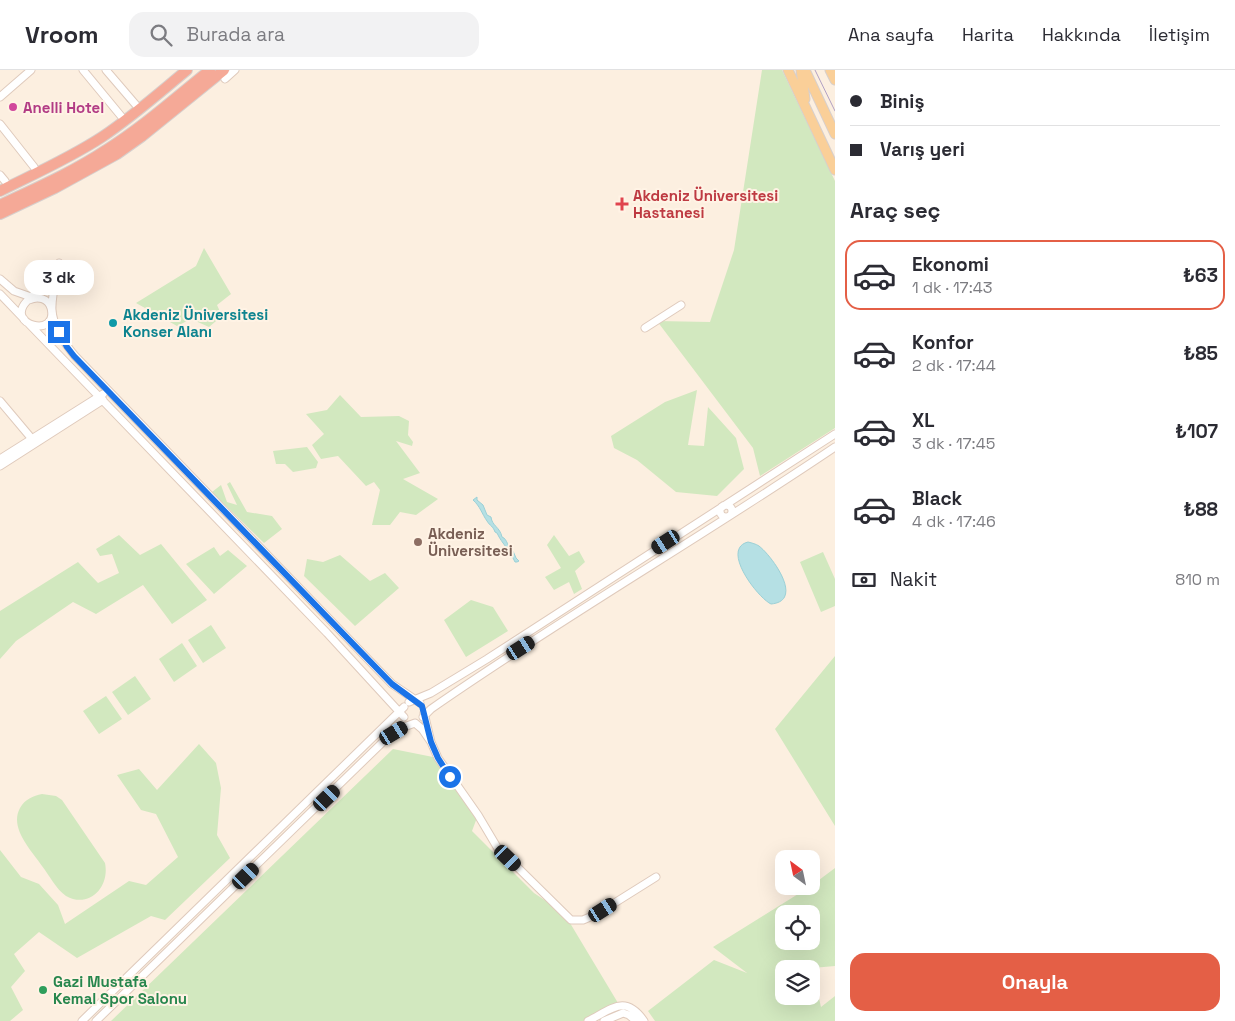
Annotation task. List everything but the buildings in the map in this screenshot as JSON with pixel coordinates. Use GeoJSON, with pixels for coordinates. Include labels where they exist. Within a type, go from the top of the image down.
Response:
{"type":"FeatureCollection","features":[{"type":"Feature","properties":{"kind":"highway"},"geometry":{"type":"LineString","coordinates":[[1,183],[76,146],[136,105],[179,70]]}},
{"type":"Feature","properties":{"kind":"highway"},"geometry":{"type":"LineString","coordinates":[[1,183],[66,158],[112,130],[187,70]]}},
{"type":"Feature","properties":{"kind":"highway"},"geometry":{"type":"LineString","coordinates":[[0,205],[66,173],[121,140],[210,70]]}},
{"type":"Feature","properties":{"kind":"highway"},"geometry":{"type":"LineString","coordinates":[[0,214],[55,188],[117,154],[224,75]]}},
{"type":"Feature","properties":{"kind":"main road"},"geometry":{"type":"LineString","coordinates":[[788,70],[835,170]]}},
{"type":"Feature","properties":{"kind":"main road"},"geometry":{"type":"LineString","coordinates":[[801,70],[807,111]]}},
{"type":"Feature","properties":{"kind":"main road"},"geometry":{"type":"LineString","coordinates":[[805,70],[835,134]]}},
{"type":"Feature","properties":{"kind":"main road"},"geometry":{"type":"LineString","coordinates":[[833,71],[835,80]]}},
{"type":"Feature","properties":{"kind":"street"},"geometry":{"type":"LineString","coordinates":[[0,97],[31,70]]}},
{"type":"Feature","properties":{"kind":"street"},"geometry":{"type":"LineString","coordinates":[[84,70],[121,116]]}},
{"type":"Feature","properties":{"kind":"street"},"geometry":{"type":"LineString","coordinates":[[106,70],[136,105]]}},
{"type":"Feature","properties":{"kind":"street"},"geometry":{"type":"LineString","coordinates":[[224,75],[235,70]]}},
{"type":"Feature","properties":{"kind":"street"},"geometry":{"type":"LineString","coordinates":[[0,124],[34,167]]}},
{"type":"Feature","properties":{"kind":"street"},"geometry":{"type":"LineString","coordinates":[[59,263],[52,310],[52,315],[47,323],[38,327],[27,322],[23,316],[23,307],[44,284],[59,263]]}},
{"type":"Feature","properties":{"kind":"street"},"geometry":{"type":"LineString","coordinates":[[0,279],[14,291],[32,298],[44,299],[50,305],[56,324],[67,347],[392,684],[408,707],[408,722],[415,723],[422,729],[431,742]]}},
{"type":"Feature","properties":{"kind":"street"},"geometry":{"type":"LineString","coordinates":[[0,294],[327,634],[408,707],[424,709],[431,742],[438,758],[473,808],[497,847],[571,920],[583,920],[597,914],[656,877]]}},
{"type":"Feature","properties":{"kind":"street"},"geometry":{"type":"LineString","coordinates":[[645,328],[681,304]]}},
{"type":"Feature","properties":{"kind":"street"},"geometry":{"type":"LineString","coordinates":[[0,466],[106,393],[123,405]]}},
{"type":"Feature","properties":{"kind":"street"},"geometry":{"type":"LineString","coordinates":[[0,459],[101,398]]}},
{"type":"Feature","properties":{"kind":"street"},"geometry":{"type":"LineString","coordinates":[[0,401],[32,439]]}},
{"type":"Feature","properties":{"kind":"street"},"geometry":{"type":"LineString","coordinates":[[82,1021],[408,707],[486,659],[835,434]]}},
{"type":"Feature","properties":{"kind":"street"},"geometry":{"type":"LineString","coordinates":[[96,1021],[388,737],[404,727],[415,723],[489,668],[730,516],[835,447]]}},
{"type":"Feature","properties":{"kind":"street"},"geometry":{"type":"LineString","coordinates":[[723,506],[731,507],[732,512],[730,516]]}},
{"type":"Feature","properties":{"kind":"street"},"geometry":{"type":"LineString","coordinates":[[588,1021],[613,1008],[622,1006],[632,1007],[644,1021]]}},
{"type":"Feature","properties":{"kind":"street"},"geometry":{"type":"LineString","coordinates":[[604,1021],[623,1013],[636,1021]]}},
{"type":"Feature","properties":{"kind":"green space"},"geometry":{"type":"Polygon","coordinates":[[[762,70],[782,70],[835,181],[835,428],[760,476],[753,448],[657,321],[710,322],[734,250],[762,70]]]}},
{"type":"Feature","properties":{"kind":"green space"},"geometry":{"type":"Polygon","coordinates":[[[204,248],[231,294],[217,305],[222,316],[209,327],[191,319],[177,326],[136,303],[196,266],[204,248]]]}},
{"type":"Feature","properties":{"kind":"green space"},"geometry":{"type":"Polygon","coordinates":[[[697,390],[688,445],[704,446],[708,407],[736,438],[744,469],[717,496],[676,492],[637,460],[614,448],[611,436],[665,402],[697,390]]]}},
{"type":"Feature","properties":{"kind":"green space"},"geometry":{"type":"Polygon","coordinates":[[[340,395],[361,417],[399,416],[409,421],[408,435],[413,442],[412,446],[396,441],[420,473],[403,479],[438,499],[416,515],[400,512],[390,525],[372,525],[380,490],[374,482],[366,486],[338,456],[321,459],[312,445],[324,434],[306,414],[327,410],[340,395]]]}},
{"type":"Feature","properties":{"kind":"green space"},"geometry":{"type":"Polygon","coordinates":[[[307,447],[318,462],[316,468],[293,472],[285,464],[276,464],[273,451],[307,447]]]}},
{"type":"Feature","properties":{"kind":"green space"},"geometry":{"type":"Polygon","coordinates":[[[230,482],[247,512],[272,516],[282,529],[264,543],[212,492],[221,485],[227,502],[237,505],[227,484],[230,482]]]}},
{"type":"Feature","properties":{"kind":"green space"},"geometry":{"type":"Polygon","coordinates":[[[119,535],[140,555],[161,544],[207,600],[172,624],[143,585],[96,614],[73,602],[16,641],[0,659],[0,611],[78,562],[98,583],[119,573],[112,554],[100,556],[96,549],[119,535]]]}},
{"type":"Feature","properties":{"kind":"green space"},"geometry":{"type":"Polygon","coordinates":[[[554,535],[569,556],[579,551],[585,562],[575,571],[582,589],[574,594],[569,582],[554,590],[545,577],[561,568],[547,545],[554,535]]]}},
{"type":"Feature","properties":{"kind":"green space"},"geometry":{"type":"Polygon","coordinates":[[[214,547],[220,556],[228,550],[247,566],[214,594],[186,564],[214,547]]]}},
{"type":"Feature","properties":{"kind":"green space"},"geometry":{"type":"Polygon","coordinates":[[[823,552],[835,579],[835,606],[821,612],[800,562],[823,552]]]}},
{"type":"Feature","properties":{"kind":"green space"},"geometry":{"type":"Polygon","coordinates":[[[340,555],[370,581],[385,573],[399,588],[355,626],[304,576],[307,559],[323,562],[340,555]]]}},
{"type":"Feature","properties":{"kind":"green space"},"geometry":{"type":"Polygon","coordinates":[[[471,600],[493,607],[508,631],[466,657],[444,620],[471,600]]]}},
{"type":"Feature","properties":{"kind":"green space"},"geometry":{"type":"Polygon","coordinates":[[[211,625],[226,648],[203,663],[188,640],[211,625]]]}},
{"type":"Feature","properties":{"kind":"green space"},"geometry":{"type":"Polygon","coordinates":[[[182,643],[197,666],[174,682],[159,659],[182,643]]]}},
{"type":"Feature","properties":{"kind":"green space"},"geometry":{"type":"Polygon","coordinates":[[[835,656],[835,826],[775,729],[835,656]]]}},
{"type":"Feature","properties":{"kind":"green space"},"geometry":{"type":"Polygon","coordinates":[[[135,676],[151,699],[128,715],[112,692],[135,676]]]}},
{"type":"Feature","properties":{"kind":"green space"},"geometry":{"type":"Polygon","coordinates":[[[106,696],[122,719],[99,734],[83,711],[106,696]]]}},
{"type":"Feature","properties":{"kind":"green space"},"geometry":{"type":"Polygon","coordinates":[[[199,744],[216,763],[221,788],[217,835],[230,858],[165,920],[151,916],[77,958],[39,932],[14,954],[25,971],[11,987],[23,1010],[10,1021],[0,1021],[0,850],[21,877],[39,884],[58,905],[65,924],[129,881],[146,885],[178,857],[156,814],[141,810],[117,775],[139,769],[157,790],[199,744]]]}},
{"type":"Feature","properties":{"kind":"green space"},"geometry":{"type":"Polygon","coordinates":[[[393,749],[438,758],[478,815],[472,831],[534,893],[564,913],[618,1003],[583,1021],[111,1021],[393,749]]]}},
{"type":"Feature","properties":{"kind":"green space"},"geometry":{"type":"Polygon","coordinates":[[[42,794],[56,796],[62,800],[105,863],[106,872],[101,887],[90,898],[74,899],[62,893],[27,846],[19,831],[17,816],[20,808],[29,798],[42,794]]]}},
{"type":"Feature","properties":{"kind":"green space"},"geometry":{"type":"Polygon","coordinates":[[[835,868],[835,966],[820,967],[820,960],[775,960],[775,1005],[820,1005],[820,1003],[821,1007],[835,996],[835,1021],[655,1021],[648,1011],[714,960],[747,973],[713,947],[775,908],[775,950],[820,950],[820,905],[780,905],[797,895],[820,895],[820,879],[835,868]]]}},
{"type":"Feature","properties":{"kind":"water"},"geometry":{"type":"Polygon","coordinates":[[[477,497],[477,500],[483,505],[487,515],[491,517],[493,523],[519,561],[515,562],[497,533],[488,523],[473,500],[477,497]]]}},
{"type":"Feature","properties":{"kind":"water"},"geometry":{"type":"Polygon","coordinates":[[[748,542],[759,546],[765,551],[783,578],[786,587],[785,595],[781,601],[771,604],[765,600],[744,573],[738,554],[740,546],[748,542]]]}},
{"type":"Feature","properties":{"kind":"tram line"},"geometry":{"type":"LineString","coordinates":[[815,70],[835,111]]}},
{"type":"Feature","properties":{"kind":"place","name":"Anelli Hotel"},"geometry":{"type":"Point","coordinates":[13,107]}},
{"type":"Feature","properties":{"kind":"place","name":"Akdeniz Üniversitesi Hastanesi"},"geometry":{"type":"Point","coordinates":[622,204]}},
{"type":"Feature","properties":{"kind":"place","name":"Akdeniz Üniversitesi Konser Alanı"},"geometry":{"type":"Point","coordinates":[113,323]}},
{"type":"Feature","properties":{"kind":"place","name":"Akdeniz Üniversitesi"},"geometry":{"type":"Point","coordinates":[418,542]}},
{"type":"Feature","properties":{"kind":"place","name":"Gazi Mustafa Kemal Spor Salonu"},"geometry":{"type":"Point","coordinates":[43,990]}},
{"type":"Feature","properties":{"kind":"route"},"geometry":{"type":"LineString","coordinates":[[59,332],[74,356],[392,684],[422,706],[431,742],[450,777]]}}]}
